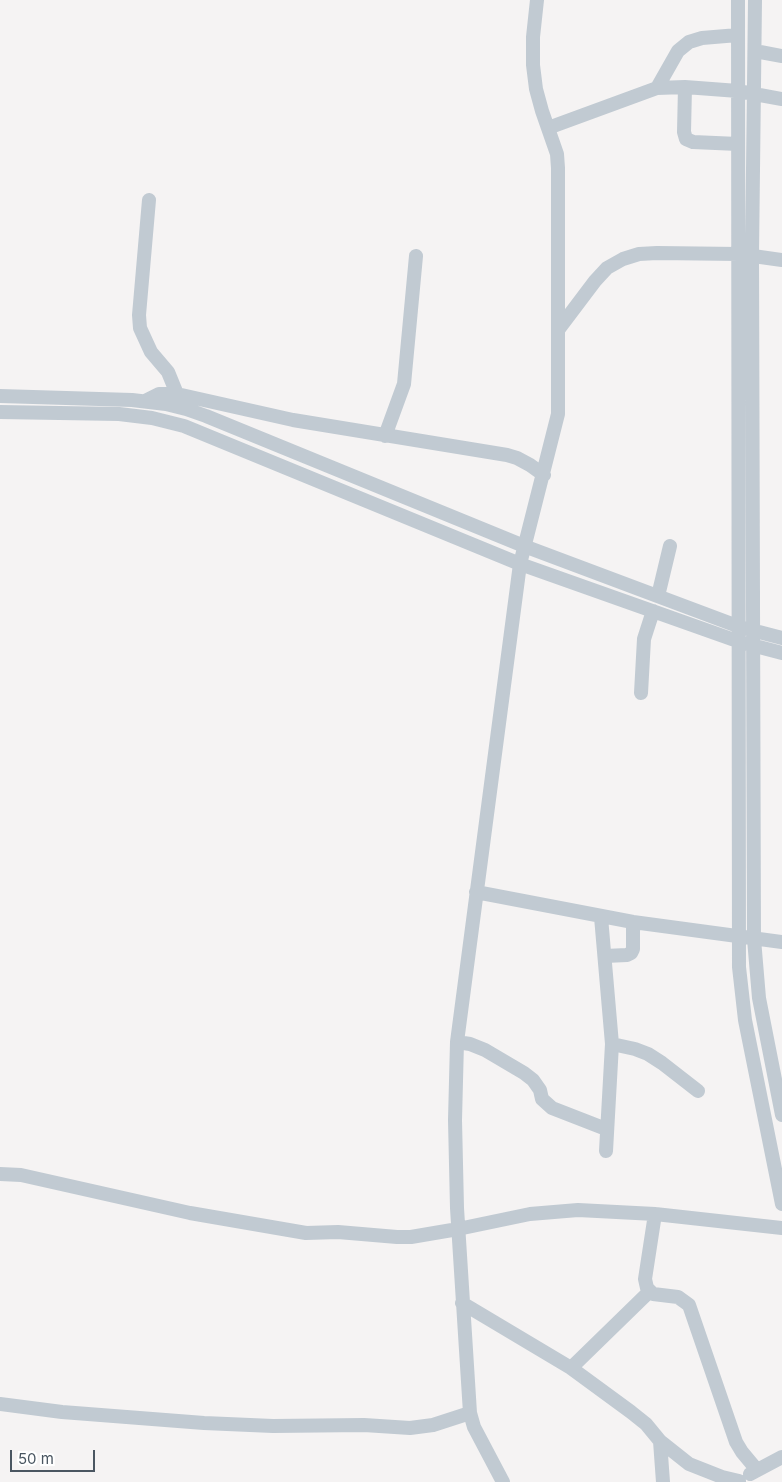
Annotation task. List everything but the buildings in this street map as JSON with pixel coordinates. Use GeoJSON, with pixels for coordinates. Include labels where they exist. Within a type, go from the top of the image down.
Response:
{"type":"FeatureCollection","features":[{"type":"Feature","properties":{"kind":"street"},"geometry":{"type":"LineString","coordinates":[[503,1482],[474,1427],[470,1413],[458,1229],[455,1120],[457,1042],[520,564],[558,414],[558,168],[557,154],[536,89],[533,65],[533,37],[537,0]]}},
{"type":"Feature","properties":{"kind":"street"},"geometry":{"type":"LineString","coordinates":[[738,0],[738,144],[746,254]]}},
{"type":"Feature","properties":{"kind":"street"},"geometry":{"type":"LineString","coordinates":[[755,0],[755,92],[746,254],[746,644],[754,939],[759,998],[782,1115]]}},
{"type":"Feature","properties":{"kind":"street"},"geometry":{"type":"LineString","coordinates":[[657,88],[678,51],[689,42],[702,38],[738,35]]}},
{"type":"Feature","properties":{"kind":"street"},"geometry":{"type":"LineString","coordinates":[[755,51],[782,56]]}},
{"type":"Feature","properties":{"kind":"street"},"geometry":{"type":"LineString","coordinates":[[548,128],[657,88],[685,87],[755,92],[782,99]]}},
{"type":"Feature","properties":{"kind":"street"},"geometry":{"type":"LineString","coordinates":[[685,87],[684,132],[686,139],[693,142],[738,144]]}},
{"type":"Feature","properties":{"kind":"street"},"geometry":{"type":"LineString","coordinates":[[149,200],[139,316],[140,328],[151,352],[168,372],[177,394]]}},
{"type":"Feature","properties":{"kind":"street"},"geometry":{"type":"LineString","coordinates":[[558,330],[595,281],[607,268],[622,259],[639,254],[657,253],[746,254],[782,260]]}},
{"type":"Feature","properties":{"kind":"street"},"geometry":{"type":"LineString","coordinates":[[385,436],[402,393],[406,375],[416,256]]}},
{"type":"Feature","properties":{"kind":"street"},"geometry":{"type":"LineString","coordinates":[[145,401],[159,394],[177,394],[262,414],[507,455],[530,465],[544,475]]}},
{"type":"Feature","properties":{"kind":"street"},"geometry":{"type":"LineString","coordinates":[[0,396],[145,401],[166,404],[206,416],[524,546],[746,629],[782,638]]}},
{"type":"Feature","properties":{"kind":"street"},"geometry":{"type":"LineString","coordinates":[[0,412],[119,414],[168,421],[200,432],[520,564],[746,644],[782,653]]}},
{"type":"Feature","properties":{"kind":"street"},"geometry":{"type":"LineString","coordinates":[[658,596],[670,546]]}},
{"type":"Feature","properties":{"kind":"street"},"geometry":{"type":"LineString","coordinates":[[641,692],[644,639],[653,611]]}},
{"type":"Feature","properties":{"kind":"street"},"geometry":{"type":"LineString","coordinates":[[746,644],[738,936],[739,967],[745,1020],[782,1204]]}},
{"type":"Feature","properties":{"kind":"street"},"geometry":{"type":"LineString","coordinates":[[476,892],[601,917],[782,942]]}},
{"type":"Feature","properties":{"kind":"street"},"geometry":{"type":"LineString","coordinates":[[601,917],[612,1044],[606,1150]]}},
{"type":"Feature","properties":{"kind":"street"},"geometry":{"type":"LineString","coordinates":[[605,956],[628,955],[631,953],[633,949],[633,922]]}},
{"type":"Feature","properties":{"kind":"street"},"geometry":{"type":"LineString","coordinates":[[457,1042],[470,1044],[485,1050],[524,1073],[533,1080],[540,1090],[542,1099],[552,1108],[606,1129]]}},
{"type":"Feature","properties":{"kind":"street"},"geometry":{"type":"LineString","coordinates":[[612,1044],[648,1054],[698,1091]]}},
{"type":"Feature","properties":{"kind":"street"},"geometry":{"type":"LineString","coordinates":[[0,1174],[20,1175],[190,1213],[306,1233],[338,1232],[397,1237],[428,1235],[547,1212],[578,1210],[655,1214],[782,1228]]}},
{"type":"Feature","properties":{"kind":"street"},"geometry":{"type":"LineString","coordinates":[[655,1214],[645,1279],[647,1288],[658,1296],[678,1297],[688,1304],[736,1442],[757,1470]]}},
{"type":"Feature","properties":{"kind":"street"},"geometry":{"type":"LineString","coordinates":[[571,1368],[650,1291]]}},
{"type":"Feature","properties":{"kind":"street"},"geometry":{"type":"LineString","coordinates":[[462,1302],[571,1368],[646,1424],[660,1441],[689,1464],[737,1481],[782,1457]]}},
{"type":"Feature","properties":{"kind":"street"},"geometry":{"type":"LineString","coordinates":[[0,1404],[62,1412],[204,1423],[273,1426],[364,1425],[410,1428],[432,1425],[470,1413]]}},
{"type":"Feature","properties":{"kind":"street"},"geometry":{"type":"LineString","coordinates":[[660,1441],[663,1482]]}}]}
